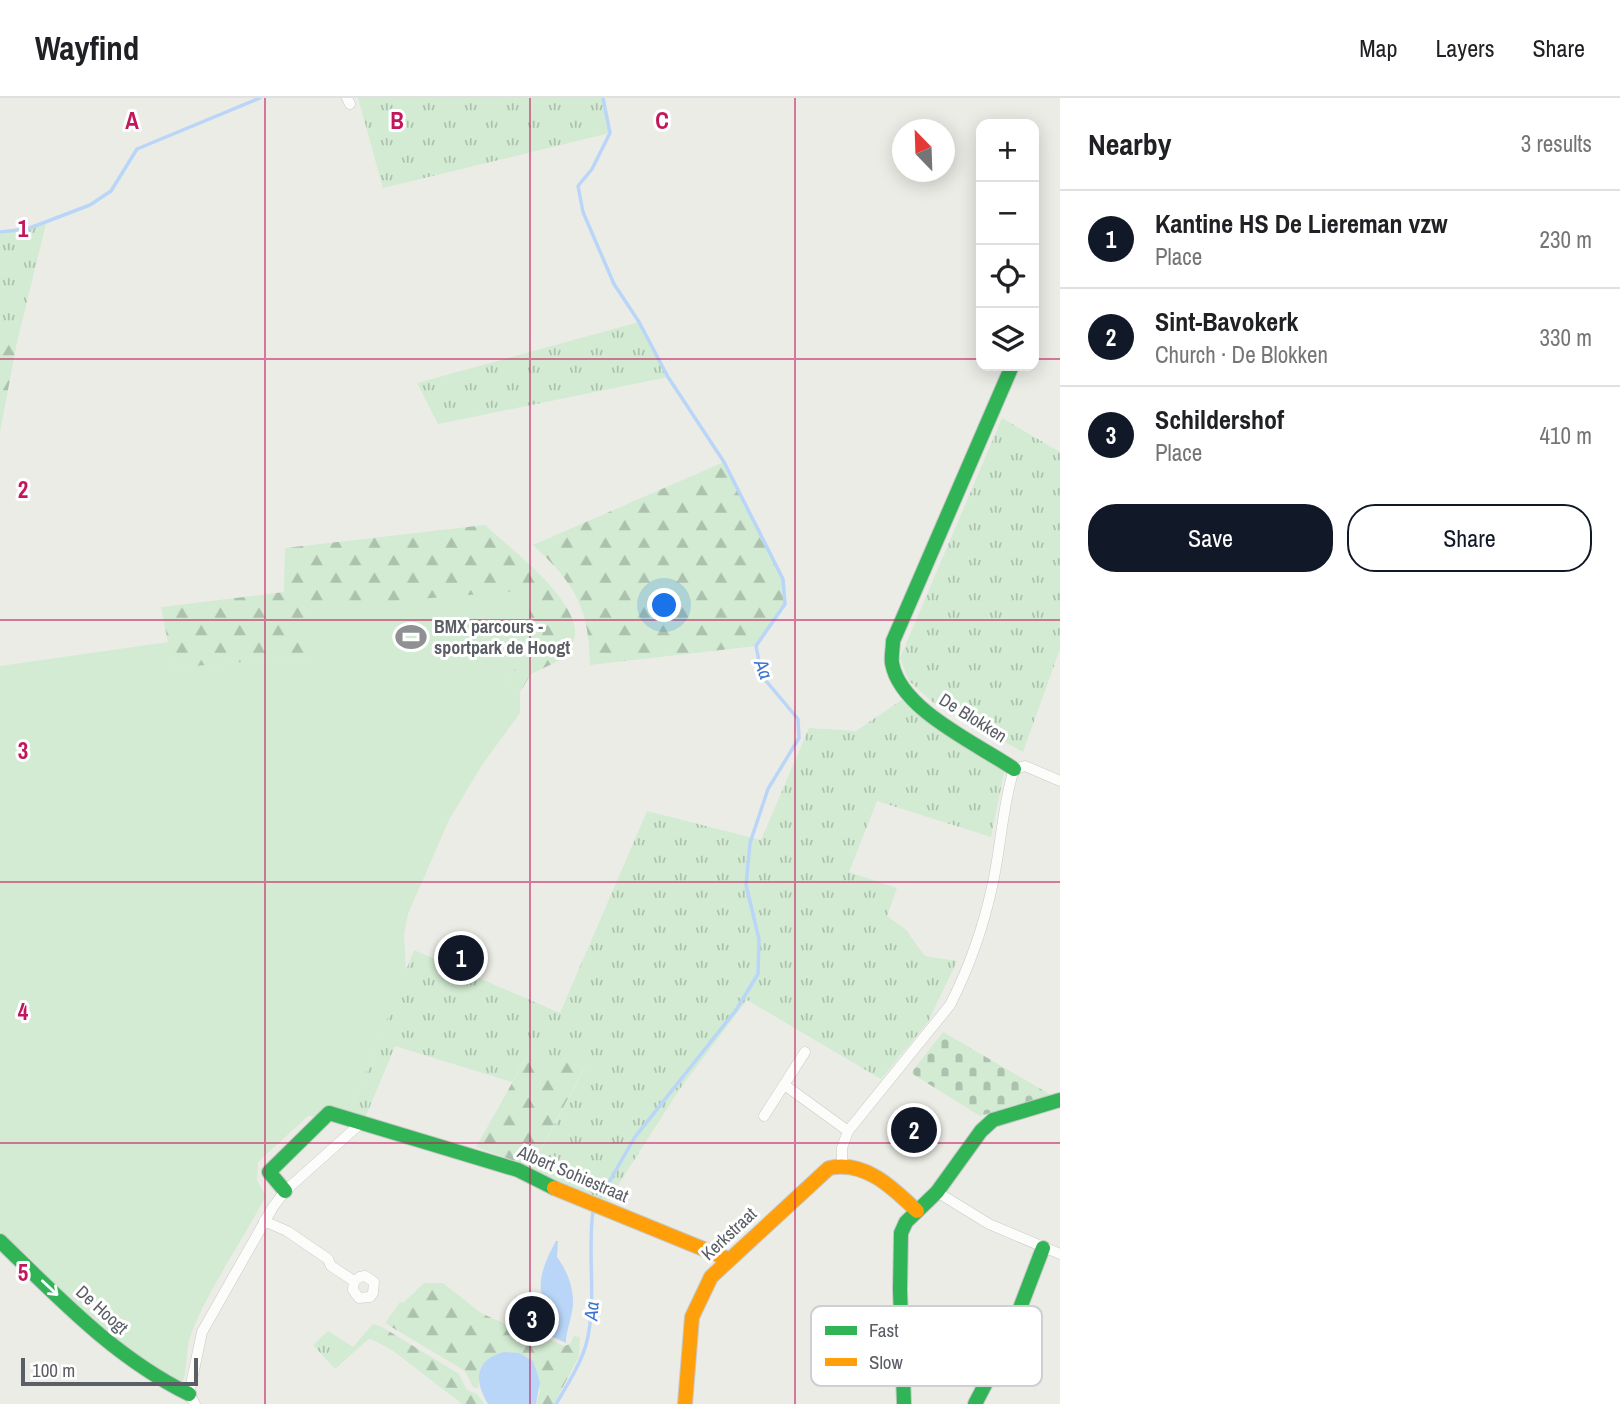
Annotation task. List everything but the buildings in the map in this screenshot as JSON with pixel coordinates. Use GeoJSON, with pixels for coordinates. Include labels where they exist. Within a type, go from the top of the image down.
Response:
{"type":"FeatureCollection","features":[{"type":"Feature","properties":{"kind":"street","name":"De Blokken"},"geometry":{"type":"LineString","coordinates":[[1010,371],[893,640],[890,656],[901,688],[916,704],[1014,769]]}},
{"type":"Feature","properties":{"kind":"street"},"geometry":{"type":"LineString","coordinates":[[917,1211],[900,1194],[855,1166],[842,1163],[842,1149],[848,1131],[950,1006],[962,982],[978,940],[993,886],[1014,769],[1032,768],[1060,781]]}},
{"type":"Feature","properties":{"kind":"street"},"geometry":{"type":"LineString","coordinates":[[764,1116],[786,1086],[804,1052]]}},
{"type":"Feature","properties":{"kind":"street"},"geometry":{"type":"LineString","coordinates":[[786,1086],[848,1131]]}},
{"type":"Feature","properties":{"kind":"street"},"geometry":{"type":"LineString","coordinates":[[902,1306],[901,1233],[917,1211],[937,1192],[981,1131],[993,1120],[1060,1100]]}},
{"type":"Feature","properties":{"kind":"street","name":"Albert Sohiestraat"},"geometry":{"type":"LineString","coordinates":[[285,1191],[269,1172],[329,1113],[518,1170],[586,1203],[728,1259]]}},
{"type":"Feature","properties":{"kind":"street"},"geometry":{"type":"LineString","coordinates":[[192,1399],[202,1332],[264,1221],[285,1191],[360,1124]]}},
{"type":"Feature","properties":{"kind":"street","name":"Kerkstraat"},"geometry":{"type":"LineString","coordinates":[[685,1404],[692,1317],[711,1277],[829,1168],[842,1163]]}},
{"type":"Feature","properties":{"kind":"street"},"geometry":{"type":"LineString","coordinates":[[937,1192],[989,1224],[1060,1254]]}},
{"type":"Feature","properties":{"kind":"street"},"geometry":{"type":"LineString","coordinates":[[264,1221],[287,1231],[354,1281]]}},
{"type":"Feature","properties":{"kind":"street","name":"De Hoogt"},"geometry":{"type":"LineString","coordinates":[[0,1241],[116,1349],[151,1376],[192,1399]]}},
{"type":"Feature","properties":{"kind":"street"},"geometry":{"type":"LineString","coordinates":[[1021,1306],[1043,1248]]}},
{"type":"Feature","properties":{"kind":"street"},"geometry":{"type":"LineString","coordinates":[[904,1386],[904,1404]]}},
{"type":"Feature","properties":{"kind":"street"},"geometry":{"type":"LineString","coordinates":[[975,1404],[984,1386]]}},
{"type":"Feature","properties":{"kind":"green space"},"geometry":{"type":"Polygon","coordinates":[[[358,98],[603,98],[610,133],[383,188],[358,98]]]}},
{"type":"Feature","properties":{"kind":"green space"},"geometry":{"type":"Polygon","coordinates":[[[46,224],[17,342],[0,342],[0,234],[46,224]]]}},
{"type":"Feature","properties":{"kind":"green space"},"geometry":{"type":"Polygon","coordinates":[[[639,322],[668,377],[438,424],[417,383],[639,322]]]}},
{"type":"Feature","properties":{"kind":"green space"},"geometry":{"type":"Polygon","coordinates":[[[0,342],[17,342],[0,432],[0,342]]]}},
{"type":"Feature","properties":{"kind":"green space"},"geometry":{"type":"Polygon","coordinates":[[[1002,418],[1060,452],[1060,649],[1023,752],[935,704],[909,681],[900,658],[1002,418]]]}},
{"type":"Feature","properties":{"kind":"green space"},"geometry":{"type":"Polygon","coordinates":[[[724,462],[783,579],[785,604],[756,646],[590,665],[587,627],[577,598],[559,572],[533,545],[724,462]]]}},
{"type":"Feature","properties":{"kind":"green space"},"geometry":{"type":"Polygon","coordinates":[[[485,525],[551,587],[571,615],[575,629],[569,656],[531,674],[520,692],[505,682],[527,652],[304,608],[314,656],[173,668],[161,607],[284,592],[285,548],[485,525]]]}},
{"type":"Feature","properties":{"kind":"green space"},"geometry":{"type":"Polygon","coordinates":[[[531,590],[527,652],[505,682],[520,692],[520,713],[482,765],[449,820],[408,914],[404,934],[406,971],[350,1112],[335,1108],[319,1117],[308,1116],[258,1162],[257,1180],[266,1196],[198,1317],[189,1340],[183,1381],[173,1383],[156,1373],[83,1310],[0,1232],[0,666],[168,642],[173,668],[313,656],[304,608],[531,590]]]}},
{"type":"Feature","properties":{"kind":"green space"},"geometry":{"type":"Polygon","coordinates":[[[903,699],[1000,766],[1004,773],[991,837],[877,801],[849,872],[897,888],[887,916],[905,929],[925,956],[957,961],[928,1022],[881,1079],[747,1000],[679,1090],[608,1201],[530,1170],[585,1068],[529,1053],[512,1082],[395,1046],[365,1118],[350,1112],[414,950],[560,1013],[647,811],[761,840],[809,728],[856,731],[903,699]]]}},
{"type":"Feature","properties":{"kind":"green space"},"geometry":{"type":"Polygon","coordinates":[[[943,1032],[1051,1095],[980,1116],[911,1073],[943,1032]]]}},
{"type":"Feature","properties":{"kind":"green space"},"geometry":{"type":"Polygon","coordinates":[[[529,1053],[585,1067],[531,1167],[476,1147],[529,1053]]]}},
{"type":"Feature","properties":{"kind":"green space"},"geometry":{"type":"Polygon","coordinates":[[[424,1283],[443,1283],[481,1313],[536,1338],[546,1338],[564,1346],[570,1344],[574,1336],[580,1337],[579,1356],[554,1404],[536,1404],[540,1391],[533,1361],[524,1356],[505,1353],[494,1358],[480,1368],[478,1388],[473,1387],[465,1371],[385,1323],[400,1302],[403,1303],[424,1283]]]}},
{"type":"Feature","properties":{"kind":"green space"},"geometry":{"type":"Polygon","coordinates":[[[373,1324],[382,1327],[335,1369],[313,1345],[328,1331],[353,1347],[373,1324]]]}},
{"type":"Feature","properties":{"kind":"green space"},"geometry":{"type":"Polygon","coordinates":[[[382,1327],[459,1374],[467,1390],[477,1394],[484,1404],[462,1404],[392,1350],[369,1338],[382,1327]]]}},
{"type":"Feature","properties":{"kind":"water"},"geometry":{"type":"Polygon","coordinates":[[[556,1241],[557,1257],[568,1277],[573,1301],[566,1343],[551,1336],[554,1316],[547,1307],[541,1289],[543,1270],[556,1241]]]}},
{"type":"Feature","properties":{"kind":"water"},"geometry":{"type":"Polygon","coordinates":[[[504,1352],[519,1353],[533,1361],[540,1382],[536,1404],[488,1404],[480,1387],[480,1372],[487,1360],[504,1352]]]}},
{"type":"Feature","properties":{"kind":"waterway"},"geometry":{"type":"LineString","coordinates":[[0,232],[27,229],[90,205],[111,191],[137,149],[260,98]]}},
{"type":"Feature","properties":{"kind":"waterway","name":"Aa"},"geometry":{"type":"LineString","coordinates":[[601,1196],[635,1137],[736,1010],[758,974],[759,939],[746,885],[750,843],[768,789],[799,738],[798,719],[762,676],[756,646],[785,604],[783,579],[724,462],[668,377],[639,322],[614,284],[583,212],[578,186],[592,169],[610,133],[603,98]]}},
{"type":"Feature","properties":{"kind":"waterway","name":"Aa"},"geometry":{"type":"LineString","coordinates":[[556,1404],[578,1365],[587,1341],[591,1309],[593,1211]]}},
{"type":"Feature","properties":{"kind":"traffic: fast"},"geometry":{"type":"LineString","coordinates":[[1010,371],[893,641],[892,663],[898,680],[909,696],[925,711],[1014,769]]}},
{"type":"Feature","properties":{"kind":"traffic: fast"},"geometry":{"type":"LineString","coordinates":[[901,1306],[901,1233],[906,1222],[937,1192],[981,1131],[993,1120],[1060,1100]]}},
{"type":"Feature","properties":{"kind":"traffic: fast"},"geometry":{"type":"LineString","coordinates":[[285,1191],[269,1172],[329,1113],[518,1170],[554,1188]]}},
{"type":"Feature","properties":{"kind":"traffic: fast"},"geometry":{"type":"LineString","coordinates":[[0,1241],[88,1325],[136,1362],[189,1394]]}},
{"type":"Feature","properties":{"kind":"traffic: fast"},"geometry":{"type":"LineString","coordinates":[[1021,1306],[1043,1248]]}},
{"type":"Feature","properties":{"kind":"traffic: fast"},"geometry":{"type":"LineString","coordinates":[[903,1386],[904,1404]]}},
{"type":"Feature","properties":{"kind":"traffic: fast"},"geometry":{"type":"LineString","coordinates":[[975,1404],[984,1386]]}},
{"type":"Feature","properties":{"kind":"traffic: slow"},"geometry":{"type":"LineString","coordinates":[[685,1404],[692,1317],[711,1277],[829,1168],[855,1168],[866,1172],[888,1185],[917,1211]]}},
{"type":"Feature","properties":{"kind":"traffic: slow"},"geometry":{"type":"LineString","coordinates":[[554,1188],[728,1259]]}},
{"type":"Feature","properties":{"kind":"place","name":"BMX parcours - sportpark de Hoogt"},"geometry":{"type":"Point","coordinates":[411,637]}},
{"type":"Feature","properties":{"kind":"place","name":"Kantine HS De Liereman vzw"},"geometry":{"type":"Point","coordinates":[461,958]}},
{"type":"Feature","properties":{"kind":"place","name":"Sint-Bavokerk"},"geometry":{"type":"Point","coordinates":[914,1130]}},
{"type":"Feature","properties":{"kind":"place","name":"Schildershof"},"geometry":{"type":"Point","coordinates":[532,1319]}}]}
